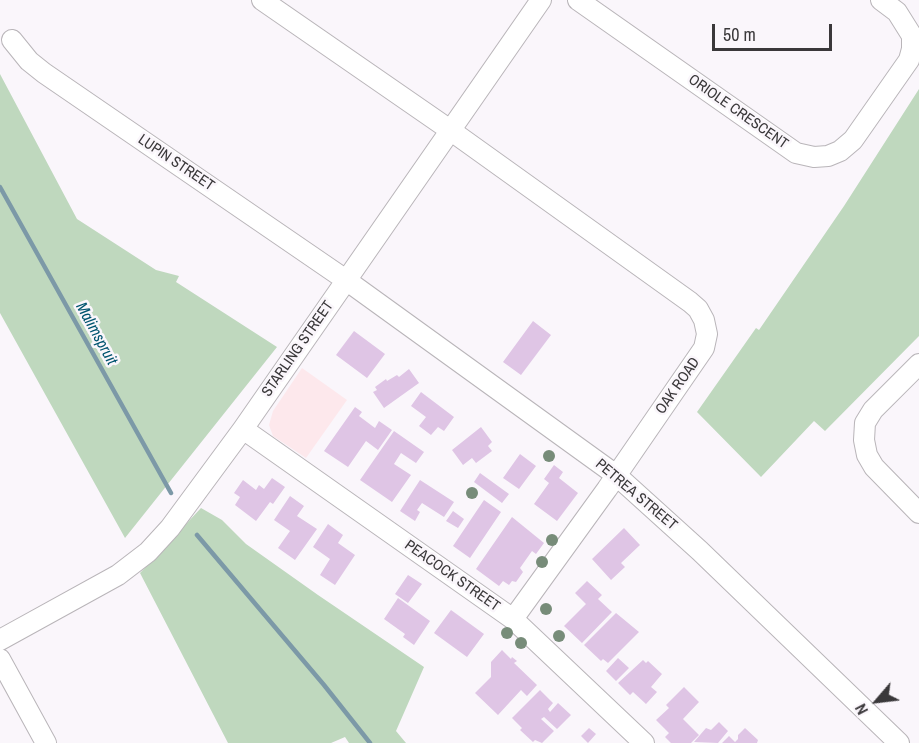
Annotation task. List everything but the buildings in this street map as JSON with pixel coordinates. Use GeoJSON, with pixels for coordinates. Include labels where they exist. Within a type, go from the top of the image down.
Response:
{"type":"FeatureCollection","features":[{"type":"Feature","properties":{"kind":"street","name":"OAK ROAD"},"geometry":{"type":"LineString","coordinates":[[262,0],[450,130],[690,302],[699,309],[704,320],[708,334],[704,348],[513,619]]}},
{"type":"Feature","properties":{"kind":"street","name":"STARLING STREET"},"geometry":{"type":"LineString","coordinates":[[0,640],[118,575],[148,552],[170,528],[243,429],[541,0]]}},
{"type":"Feature","properties":{"kind":"street","name":"ORIOLE CRESCENT"},"geometry":{"type":"LineString","coordinates":[[578,0],[796,153],[814,157],[828,156],[840,151],[853,140],[909,60],[912,36],[897,12],[881,0]]}},
{"type":"Feature","properties":{"kind":"street","name":"LUPIN STREET"},"geometry":{"type":"LineString","coordinates":[[12,40],[29,61],[44,73],[346,280]]}},
{"type":"Feature","properties":{"kind":"street","name":"PETREA STREET"},"geometry":{"type":"LineString","coordinates":[[346,280],[616,475],[700,550],[899,743]]}},
{"type":"Feature","properties":{"kind":"street"},"geometry":{"type":"LineString","coordinates":[[919,364],[873,410],[866,423],[864,440],[867,455],[874,467],[919,513]]}},
{"type":"Feature","properties":{"kind":"street","name":"PEACOCK STREET"},"geometry":{"type":"LineString","coordinates":[[243,429],[513,619],[644,743]]}},
{"type":"Feature","properties":{"kind":"street"},"geometry":{"type":"LineString","coordinates":[[0,659],[46,743]]}},
{"type":"Feature","properties":{"kind":"shaded area"},"geometry":{"type":"Polygon","coordinates":[[[302,368],[347,400],[306,458],[273,436],[269,425],[273,411],[302,368]]]}},
{"type":"Feature","properties":{"kind":"green space"},"geometry":{"type":"Polygon","coordinates":[[[0,74],[77,219],[156,270],[179,276],[176,282],[277,347],[125,538],[0,313],[0,74]]]}},
{"type":"Feature","properties":{"kind":"green space"},"geometry":{"type":"Polygon","coordinates":[[[919,89],[919,336],[825,431],[814,421],[761,477],[697,412],[756,328],[759,330],[844,206],[919,89]]]}},
{"type":"Feature","properties":{"kind":"green space"},"geometry":{"type":"Polygon","coordinates":[[[201,508],[222,520],[246,544],[424,667],[396,731],[406,743],[349,743],[345,737],[331,743],[228,743],[140,573],[201,508]]]}},
{"type":"Feature","properties":{"kind":"waterway","name":"Malimspruit"},"geometry":{"type":"LineString","coordinates":[[0,187],[171,493]]}},
{"type":"Feature","properties":{"kind":"waterway"},"geometry":{"type":"LineString","coordinates":[[197,535],[370,743]]}}]}
